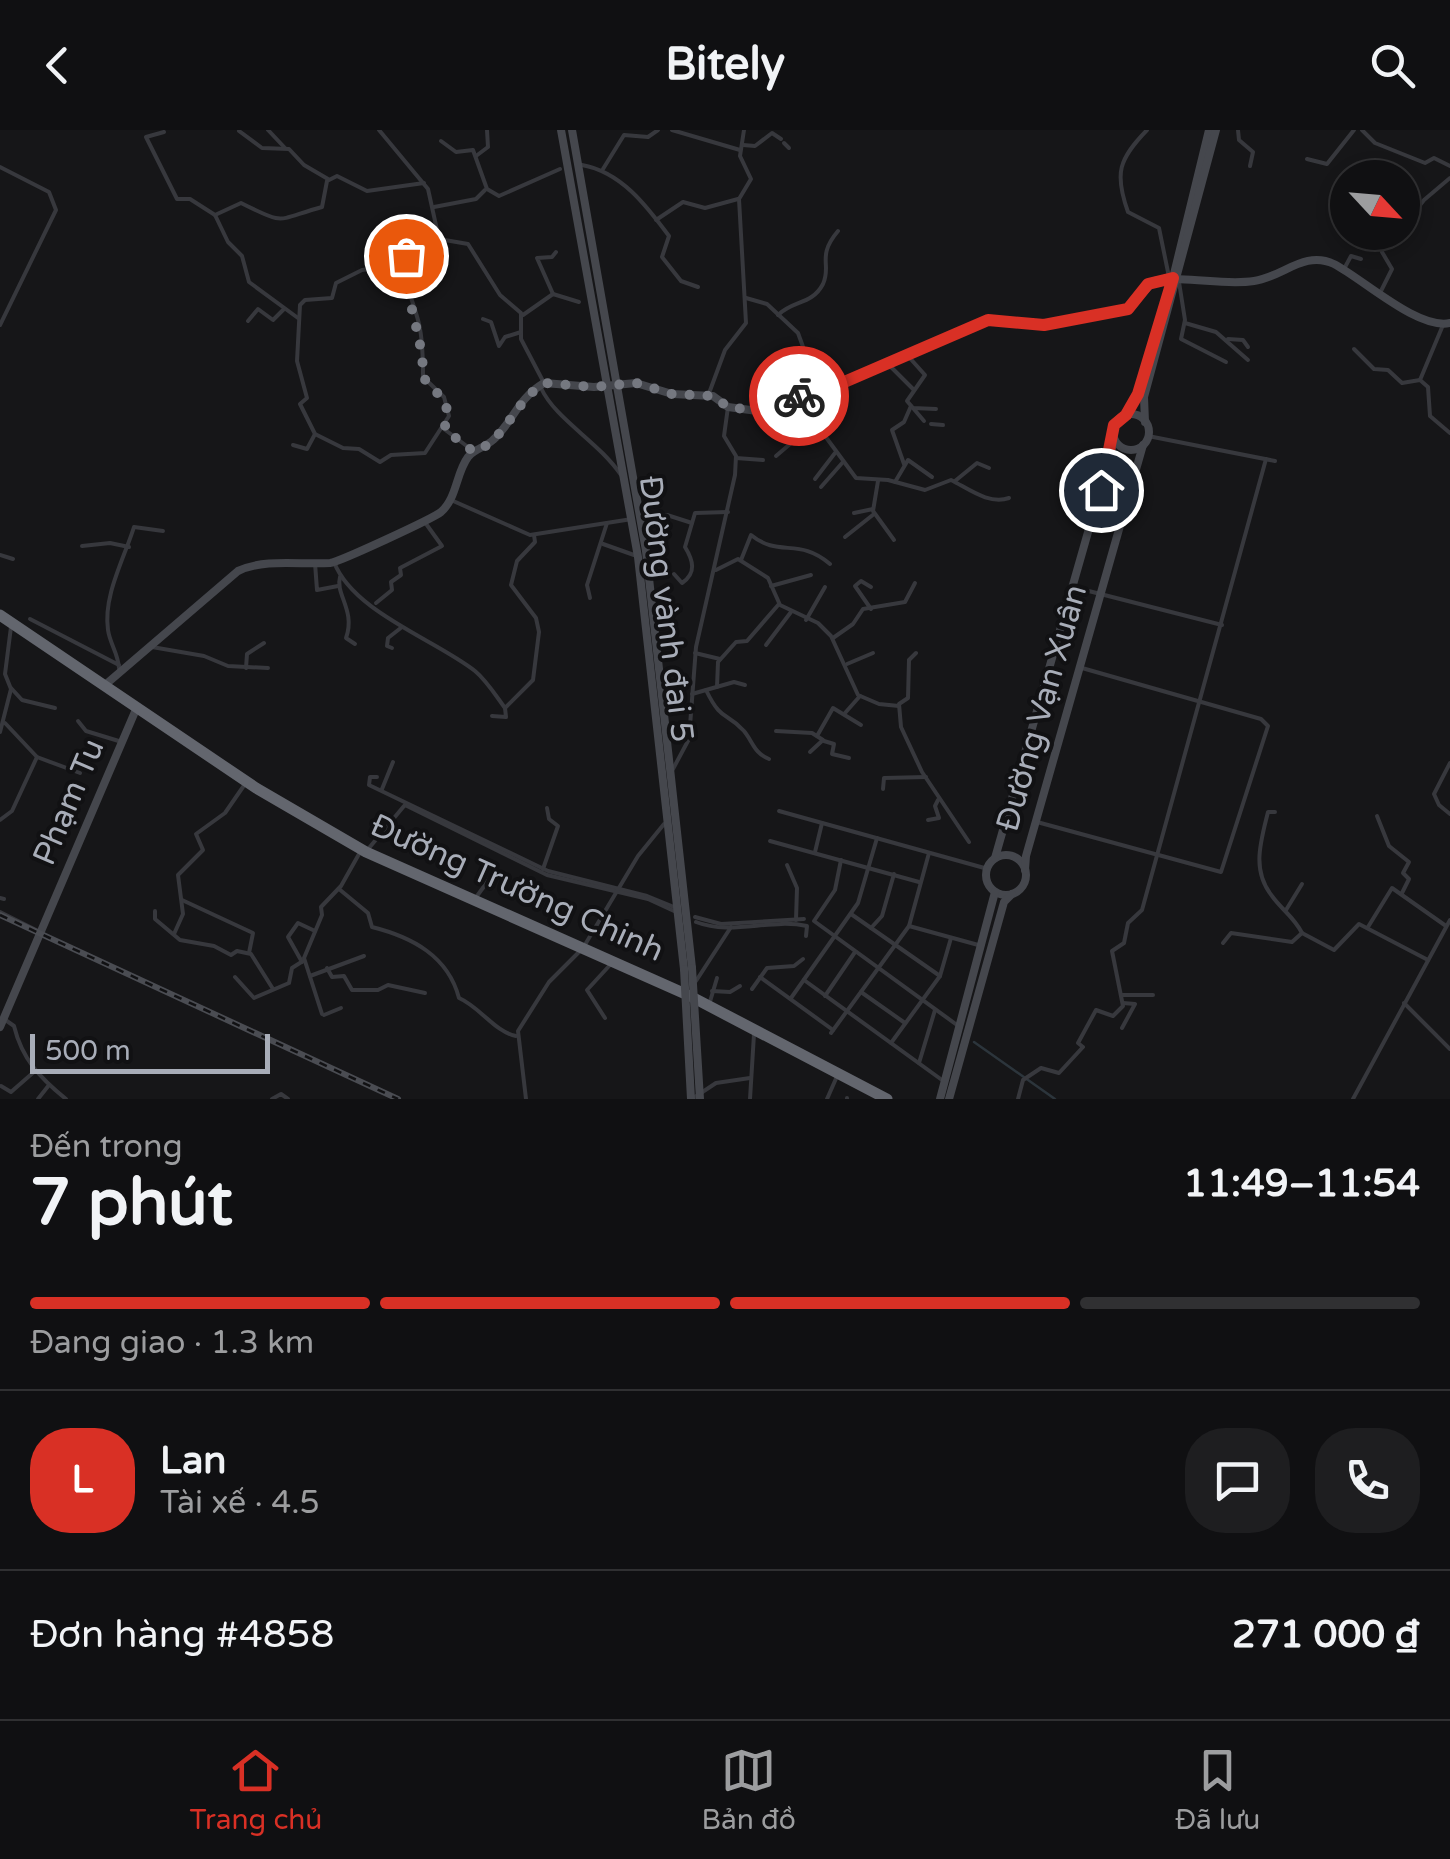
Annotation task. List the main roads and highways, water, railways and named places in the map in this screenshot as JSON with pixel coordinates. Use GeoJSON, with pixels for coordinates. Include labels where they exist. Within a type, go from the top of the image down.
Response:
{"type":"FeatureCollection","features":[{"type":"Feature","properties":{"kind":"highway","name":"Đường Trường Chinh"},"geometry":{"type":"LineString","coordinates":[[0,615],[246,782],[364,851],[709,1005],[887,1099]]}},
{"type":"Feature","properties":{"kind":"waterway"},"geometry":{"type":"LineString","coordinates":[[974,1042],[1055,1099]]}},
{"type":"Feature","properties":{"kind":"railway"},"geometry":{"type":"LineString","coordinates":[[0,915],[398,1099]]}}]}
